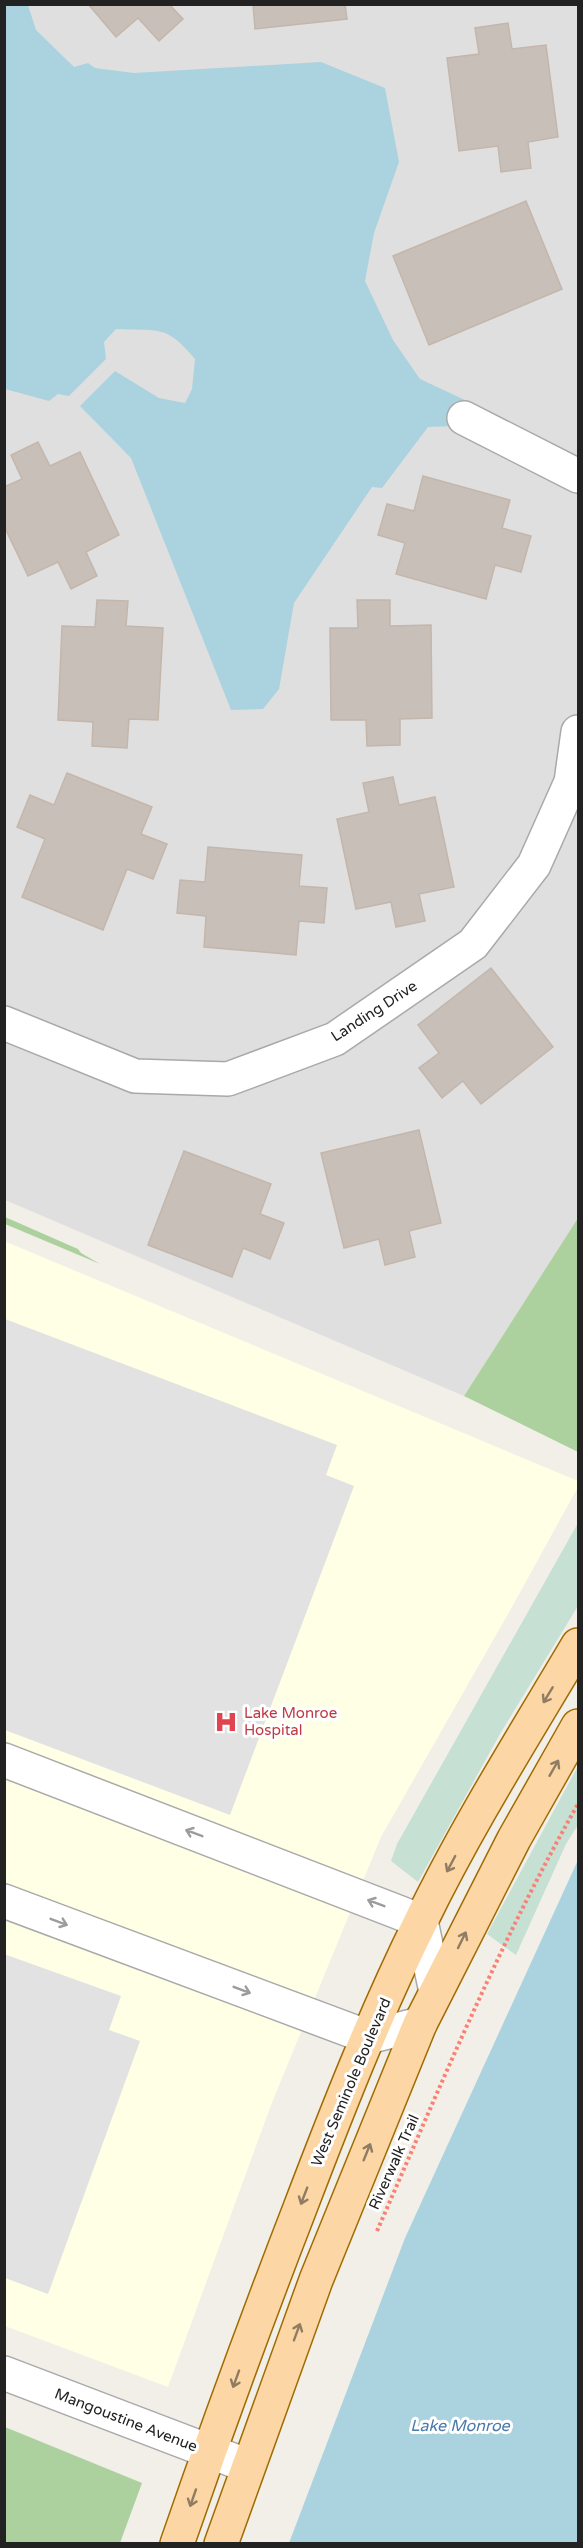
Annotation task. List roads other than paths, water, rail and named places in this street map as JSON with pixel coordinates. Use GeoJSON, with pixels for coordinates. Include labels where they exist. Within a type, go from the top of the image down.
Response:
{"type":"FeatureCollection","features":[{"type":"Feature","properties":{"kind":"main road","name":"West Seminole Boulevard"},"geometry":{"type":"LineString","coordinates":[[177,2544],[274,2275],[368,2037],[421,1921],[473,1823],[579,1645]]}},
{"type":"Feature","properties":{"kind":"main road"},"geometry":{"type":"LineString","coordinates":[[221,2544],[322,2265],[420,2024],[514,1839],[579,1726]]}},
{"type":"Feature","properties":{"kind":"street"},"geometry":{"type":"LineString","coordinates":[[464,418],[579,476]]}},
{"type":"Feature","properties":{"kind":"street","name":"Landing Drive"},"geometry":{"type":"LineString","coordinates":[[4,1023],[135,1076],[228,1079],[335,1039],[473,944],[534,865],[571,782],[579,732]]}},
{"type":"Feature","properties":{"kind":"street"},"geometry":{"type":"LineString","coordinates":[[4,1760],[421,1921],[436,1992]]}},
{"type":"Feature","properties":{"kind":"street"},"geometry":{"type":"LineString","coordinates":[[4,1901],[368,2037],[420,2024]]}},
{"type":"Feature","properties":{"kind":"street","name":"Mangoustine Avenue"},"geometry":{"type":"LineString","coordinates":[[4,2373],[248,2466]]}},
{"type":"Feature","properties":{"kind":"water"},"geometry":{"type":"Polygon","coordinates":[[[4,5],[28,5],[36,30],[74,67],[88,63],[95,68],[134,73],[321,62],[385,88],[399,162],[374,233],[365,281],[393,340],[420,379],[465,400],[455,426],[428,427],[382,488],[372,487],[294,603],[279,689],[263,709],[231,710],[131,458],[80,406],[115,371],[159,398],[185,403],[192,389],[195,359],[185,347],[168,334],[152,330],[116,329],[104,342],[106,359],[69,396],[58,394],[49,401],[5,389],[4,5]]]}},
{"type":"Feature","properties":{"kind":"water","name":"Lake Monroe"},"geometry":{"type":"Polygon","coordinates":[[[578,1860],[578,2543],[289,2543],[405,2238],[578,1860]]]}},
{"type":"Feature","properties":{"kind":"place","name":"Lake Monroe Hospital"},"geometry":{"type":"Point","coordinates":[226,1722]}}]}
